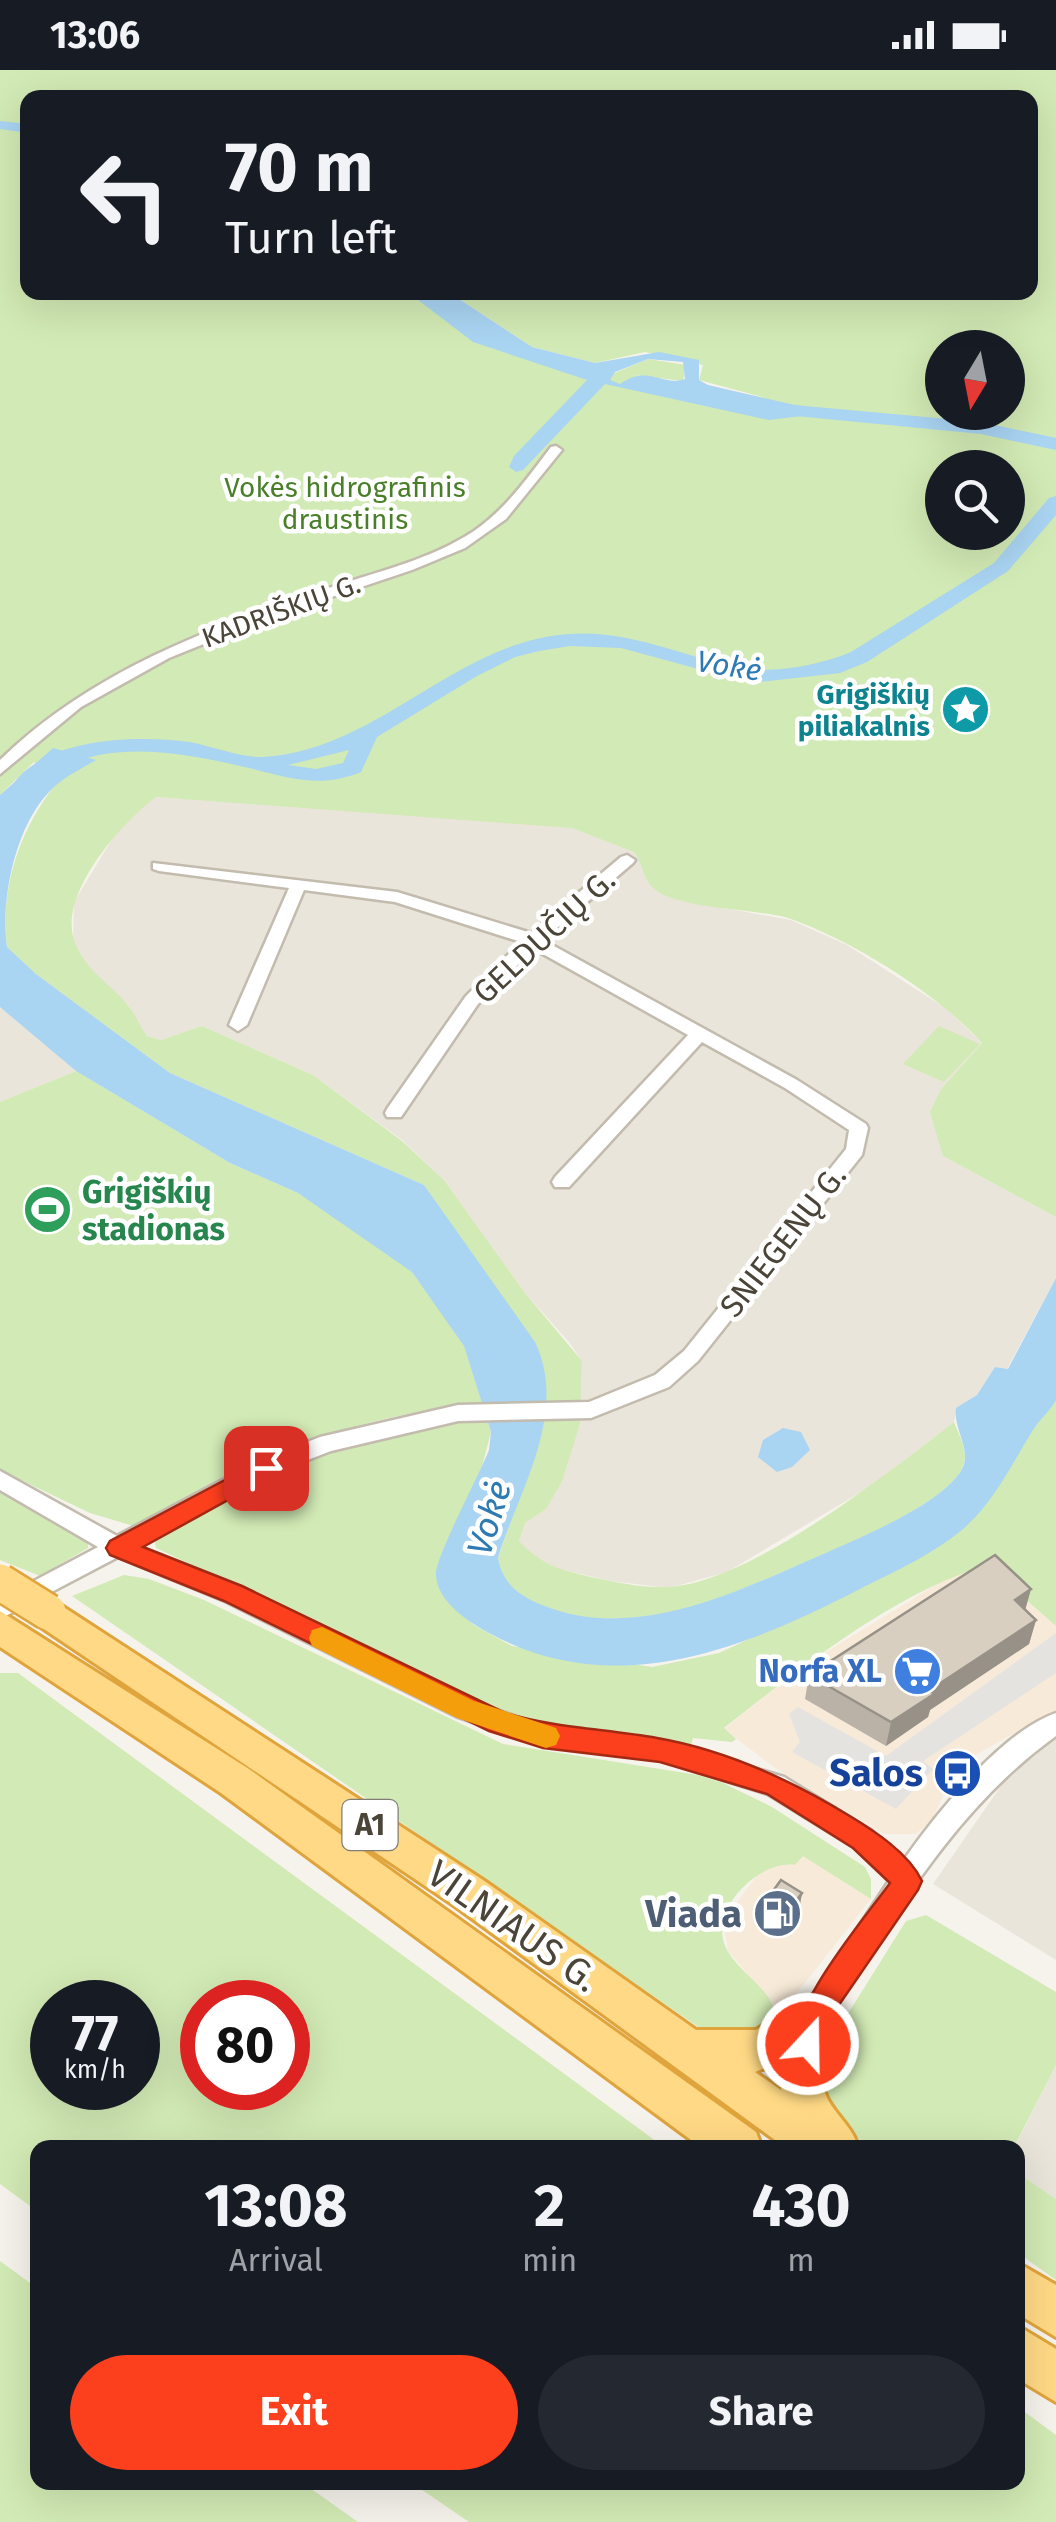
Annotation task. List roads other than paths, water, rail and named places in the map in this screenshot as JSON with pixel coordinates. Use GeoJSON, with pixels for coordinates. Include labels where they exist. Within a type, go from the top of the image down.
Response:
{"type":"FeatureCollection","features":[{"type":"Feature","properties":{"kind":"highway","name":"VILNIAUS G."},"geometry":{"type":"LineString","coordinates":[[0,1582],[438,1872],[813,2140]]}},
{"type":"Feature","properties":{"kind":"highway","name":"VILNIAUS G."},"geometry":{"type":"LineString","coordinates":[[4,1624],[235,1780],[729,2140]]}},
{"type":"Feature","properties":{"kind":"highway"},"geometry":{"type":"LineString","coordinates":[[686,2049],[737,2057],[764,2052],[817,2012]]}},
{"type":"Feature","properties":{"kind":"highway"},"geometry":{"type":"LineString","coordinates":[[817,2012],[800,2076],[800,2100],[833,2140]]}},
{"type":"Feature","properties":{"kind":"highway"},"geometry":{"type":"LineString","coordinates":[[1025,2291],[1056,2314]]}},
{"type":"Feature","properties":{"kind":"highway"},"geometry":{"type":"LineString","coordinates":[[1025,2355],[1056,2378]]}},
{"type":"Feature","properties":{"kind":"street","name":"KADRIŠKIŲ G."},"geometry":{"type":"LineString","coordinates":[[0,769],[41,728],[70,708],[195,641],[249,618],[417,562],[470,539],[493,524],[556,450]]}},
{"type":"Feature","properties":{"kind":"street","name":"GELDUČIŲ G."},"geometry":{"type":"LineString","coordinates":[[394,1113],[472,1000],[534,939],[628,860]]}},
{"type":"Feature","properties":{"kind":"street","name":"SNIEGENŲ G."},"geometry":{"type":"LineString","coordinates":[[4,1624],[119,1548],[266,1468],[313,1449],[375,1429],[458,1413],[574,1412],[616,1402],[677,1369],[855,1150],[859,1128],[848,1120],[534,939],[416,901],[159,866]]}},
{"type":"Feature","properties":{"kind":"street"},"geometry":{"type":"LineString","coordinates":[[238,1025],[299,883]]}},
{"type":"Feature","properties":{"kind":"street"},"geometry":{"type":"LineString","coordinates":[[562,1182],[700,1033]]}},
{"type":"Feature","properties":{"kind":"street"},"geometry":{"type":"LineString","coordinates":[[0,1480],[119,1548],[233,1594],[499,1722],[543,1736],[660,1750],[774,1784],[863,1839],[908,1881]]}},
{"type":"Feature","properties":{"kind":"street"},"geometry":{"type":"LineString","coordinates":[[817,2012],[985,1778],[1025,1742],[1056,1723]]}},
{"type":"Feature","properties":{"kind":"water"},"geometry":{"type":"Polygon","coordinates":[[[418,300],[461,300],[532,347],[595,363],[659,352],[699,360],[699,380],[708,385],[799,406],[810,415],[769,420],[605,384],[523,470],[516,472],[509,467],[514,456],[587,380],[473,342],[418,300]],[[648,359],[615,372],[610,380],[620,384],[639,376],[685,379],[683,362],[648,359]]]}},
{"type":"Feature","properties":{"kind":"water"},"geometry":{"type":"Polygon","coordinates":[[[53,748],[96,760],[55,786],[30,819],[9,884],[7,947],[36,974],[170,1073],[424,1185],[535,1342],[544,1369],[544,1424],[498,1558],[508,1582],[519,1593],[542,1605],[577,1615],[649,1616],[720,1597],[877,1530],[920,1506],[939,1494],[963,1467],[965,1453],[956,1408],[977,1395],[995,1367],[1008,1369],[1056,1278],[1056,1400],[984,1507],[939,1547],[814,1612],[724,1648],[678,1659],[631,1665],[584,1664],[538,1654],[465,1618],[448,1603],[436,1575],[450,1534],[489,1450],[491,1432],[464,1346],[412,1272],[298,1193],[230,1163],[76,1071],[0,1007],[0,795],[53,748]]]}},
{"type":"Feature","properties":{"kind":"water"},"geometry":{"type":"Polygon","coordinates":[[[783,1428],[801,1432],[810,1450],[792,1467],[777,1472],[758,1457],[763,1440],[783,1428]]]}},
{"type":"Feature","properties":{"kind":"waterway","name":"Vokė"},"geometry":{"type":"LineString","coordinates":[[0,125],[20,128]]}},
{"type":"Feature","properties":{"kind":"waterway","name":"Vokė"},"geometry":{"type":"LineString","coordinates":[[772,409],[981,428],[1056,444]]}},
{"type":"Feature","properties":{"kind":"waterway","name":"Vokė"},"geometry":{"type":"LineString","coordinates":[[368,733],[394,721],[469,671],[508,652],[570,640],[622,642],[750,676],[832,668],[859,657],[1001,567],[1056,502]]}},
{"type":"Feature","properties":{"kind":"waterway","name":"Vokė"},"geometry":{"type":"LineString","coordinates":[[0,820],[22,788],[48,766],[80,752],[150,745],[223,755],[305,776],[328,776],[353,767],[368,733]]}},
{"type":"Feature","properties":{"kind":"waterway","name":"Vokė"},"geometry":{"type":"LineString","coordinates":[[262,764],[341,745],[368,733]]}},
{"type":"Feature","properties":{"kind":"place","name":"Grigiškių piliakalnis"},"geometry":{"type":"Point","coordinates":[965,710]}},
{"type":"Feature","properties":{"kind":"place","name":"Grigiškių stadionas"},"geometry":{"type":"Point","coordinates":[47,1210]}},
{"type":"Feature","properties":{"kind":"place","name":"Norfa XL"},"geometry":{"type":"Point","coordinates":[917,1671]}},
{"type":"Feature","properties":{"kind":"place","name":"Salos"},"geometry":{"type":"Point","coordinates":[958,1773]}},
{"type":"Feature","properties":{"kind":"place","name":"Viada"},"geometry":{"type":"Point","coordinates":[777,1914]}},
{"type":"Feature","properties":{"kind":"park label","name":"Vokės hidrografinis draustinis"},"geometry":{"type":"Point","coordinates":[345,503]}}]}
